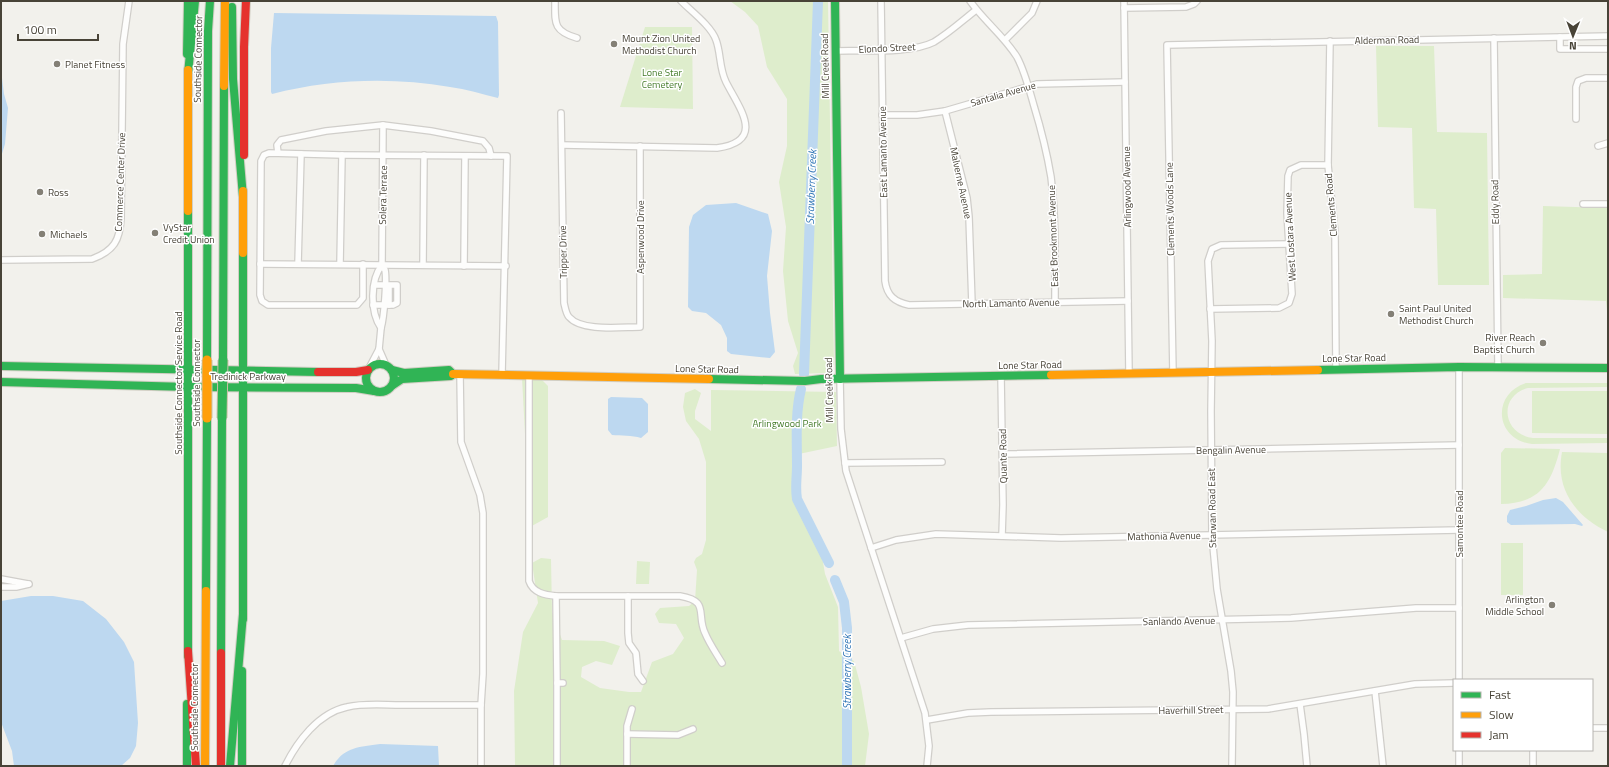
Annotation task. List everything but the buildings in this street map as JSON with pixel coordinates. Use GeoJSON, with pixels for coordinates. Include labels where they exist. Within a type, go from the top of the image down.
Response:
{"type":"FeatureCollection","features":[{"type":"Feature","properties":{"kind":"main road","name":"Southside Connector Service Road"},"geometry":{"type":"LineString","coordinates":[[187,766],[189,370],[188,74],[186,46],[188,1]]}},
{"type":"Feature","properties":{"kind":"main road"},"geometry":{"type":"LineString","coordinates":[[188,74],[196,1]]}},
{"type":"Feature","properties":{"kind":"main road","name":"Southside Connector"},"geometry":{"type":"LineString","coordinates":[[205,766],[208,39],[210,1]]}},
{"type":"Feature","properties":{"kind":"main road"},"geometry":{"type":"LineString","coordinates":[[221,766],[225,1]]}},
{"type":"Feature","properties":{"kind":"main road"},"geometry":{"type":"LineString","coordinates":[[232,1],[233,79],[243,197]]}},
{"type":"Feature","properties":{"kind":"main road"},"geometry":{"type":"LineString","coordinates":[[242,766],[243,197],[246,1]]}},
{"type":"Feature","properties":{"kind":"main road","name":"Mill Creek Road"},"geometry":{"type":"LineString","coordinates":[[835,1],[840,379]]}},
{"type":"Feature","properties":{"kind":"main road"},"geometry":{"type":"LineString","coordinates":[[375,364],[389,367],[394,377],[393,385],[384,392],[374,391],[368,386],[366,382],[366,374],[369,369],[375,364]]}},
{"type":"Feature","properties":{"kind":"main road","name":"Tredinick Parkway"},"geometry":{"type":"LineString","coordinates":[[1,366],[356,372],[369,369]]}},
{"type":"Feature","properties":{"kind":"main road","name":"Lone Star Road"},"geometry":{"type":"LineString","coordinates":[[389,367],[404,373],[450,370],[457,374]]}},
{"type":"Feature","properties":{"kind":"main road","name":"Lone Star Road"},"geometry":{"type":"LineString","coordinates":[[393,385],[402,379],[451,376],[457,374],[805,381],[840,379],[1460,367],[1608,368]]}},
{"type":"Feature","properties":{"kind":"main road","name":"Tredinick Parkway"},"geometry":{"type":"LineString","coordinates":[[1,382],[189,387],[243,386],[356,388],[374,391]]}},
{"type":"Feature","properties":{"kind":"main road"},"geometry":{"type":"LineString","coordinates":[[230,766],[243,614]]}},
{"type":"Feature","properties":{"kind":"main road"},"geometry":{"type":"LineString","coordinates":[[188,651],[196,766]]}},
{"type":"Feature","properties":{"kind":"street","name":"Commerce Center Drive"},"geometry":{"type":"LineString","coordinates":[[1,260],[92,259],[100,256],[112,248],[119,235],[121,218],[123,44],[129,1]]}},
{"type":"Feature","properties":{"kind":"street"},"geometry":{"type":"LineString","coordinates":[[555,1],[556,26],[560,32],[577,38]]}},
{"type":"Feature","properties":{"kind":"street"},"geometry":{"type":"LineString","coordinates":[[562,145],[717,148],[728,147],[736,143],[742,137],[746,130],[744,115],[726,81],[721,68],[717,42],[714,35],[710,29],[681,1]]}},
{"type":"Feature","properties":{"kind":"street","name":"East Lamanto Avenue"},"geometry":{"type":"LineString","coordinates":[[881,1],[885,281],[886,289],[894,300]]}},
{"type":"Feature","properties":{"kind":"street","name":"East Brookmont Avenue"},"geometry":{"type":"LineString","coordinates":[[970,1],[976,10],[1005,40],[1017,58],[1028,86],[1043,136],[1051,177],[1053,200],[1055,302]]}},
{"type":"Feature","properties":{"kind":"street"},"geometry":{"type":"LineString","coordinates":[[1005,40],[1032,13],[1037,1]]}},
{"type":"Feature","properties":{"kind":"street","name":"Arlingwood Avenue"},"geometry":{"type":"LineString","coordinates":[[1124,1],[1129,373]]}},
{"type":"Feature","properties":{"kind":"street"},"geometry":{"type":"LineString","coordinates":[[1124,8],[1186,7],[1197,1]]}},
{"type":"Feature","properties":{"kind":"street","name":"Elondo Street"},"geometry":{"type":"LineString","coordinates":[[835,51],[916,48],[945,35],[976,10]]}},
{"type":"Feature","properties":{"kind":"street","name":"Alderman Road"},"geometry":{"type":"LineString","coordinates":[[1167,45],[1608,36]]}},
{"type":"Feature","properties":{"kind":"street"},"geometry":{"type":"LineString","coordinates":[[1560,37],[1560,49],[1608,49]]}},
{"type":"Feature","properties":{"kind":"street","name":"Eddy Road"},"geometry":{"type":"LineString","coordinates":[[1494,38],[1498,367]]}},
{"type":"Feature","properties":{"kind":"street","name":"Clements Road"},"geometry":{"type":"LineString","coordinates":[[1330,41],[1328,165],[1334,233],[1336,370]]}},
{"type":"Feature","properties":{"kind":"street","name":"Clements Woods Lane"},"geometry":{"type":"LineString","coordinates":[[1167,45],[1174,373]]}},
{"type":"Feature","properties":{"kind":"street"},"geometry":{"type":"LineString","coordinates":[[1576,119],[1576,87],[1578,82],[1586,78],[1608,78]]}},
{"type":"Feature","properties":{"kind":"street","name":"Santalia Avenue"},"geometry":{"type":"LineString","coordinates":[[882,115],[917,115],[945,111],[1028,86],[1050,83],[1125,82]]}},
{"type":"Feature","properties":{"kind":"street","name":"Malverne Avenue"},"geometry":{"type":"LineString","coordinates":[[945,111],[967,198],[972,304]]}},
{"type":"Feature","properties":{"kind":"street","name":"Tripper Drive"},"geometry":{"type":"LineString","coordinates":[[561,113],[564,303],[568,316],[577,324],[589,326],[640,327]]}},
{"type":"Feature","properties":{"kind":"street"},"geometry":{"type":"LineString","coordinates":[[278,153],[277,145],[281,140],[326,131],[383,125],[482,141],[489,148],[491,156]]}},
{"type":"Feature","properties":{"kind":"street","name":"Solera Terrace"},"geometry":{"type":"LineString","coordinates":[[369,369],[379,349],[381,328],[386,306],[387,286],[385,270],[382,265],[383,125]]}},
{"type":"Feature","properties":{"kind":"street"},"geometry":{"type":"LineString","coordinates":[[1598,146],[1608,143]]}},
{"type":"Feature","properties":{"kind":"street","name":"Aspenwood Drive"},"geometry":{"type":"LineString","coordinates":[[640,146],[640,327]]}},
{"type":"Feature","properties":{"kind":"street"},"geometry":{"type":"LineString","coordinates":[[363,264],[363,298],[357,305],[268,305],[262,301],[260,295],[261,161],[264,155],[278,153],[507,156],[506,266],[502,374]]}},
{"type":"Feature","properties":{"kind":"street"},"geometry":{"type":"LineString","coordinates":[[298,264],[301,154]]}},
{"type":"Feature","properties":{"kind":"street"},"geometry":{"type":"LineString","coordinates":[[340,264],[342,155]]}},
{"type":"Feature","properties":{"kind":"street"},"geometry":{"type":"LineString","coordinates":[[423,265],[424,155]]}},
{"type":"Feature","properties":{"kind":"street"},"geometry":{"type":"LineString","coordinates":[[464,266],[465,156]]}},
{"type":"Feature","properties":{"kind":"street","name":"West Lostara Avenue"},"geometry":{"type":"LineString","coordinates":[[1210,309],[1279,308],[1289,303],[1292,294],[1287,182],[1290,170],[1301,165],[1328,165]]}},
{"type":"Feature","properties":{"kind":"street"},"geometry":{"type":"LineString","coordinates":[[1583,204],[1608,204]]}},
{"type":"Feature","properties":{"kind":"street","name":"Starwan Road East"},"geometry":{"type":"LineString","coordinates":[[1232,766],[1232,671],[1217,589],[1212,535],[1212,372],[1208,260],[1212,249],[1221,245],[1290,244]]}},
{"type":"Feature","properties":{"kind":"street"},"geometry":{"type":"LineString","coordinates":[[260,264],[506,266]]}},
{"type":"Feature","properties":{"kind":"street","name":"Solera Terrace"},"geometry":{"type":"LineString","coordinates":[[381,328],[377,322],[372,296],[378,270],[382,265]]}},
{"type":"Feature","properties":{"kind":"street"},"geometry":{"type":"LineString","coordinates":[[373,305],[386,306],[397,303],[397,286],[374,285]]}},
{"type":"Feature","properties":{"kind":"street","name":"North Lamanto Avenue"},"geometry":{"type":"LineString","coordinates":[[894,300],[909,305],[1128,301]]}},
{"type":"Feature","properties":{"kind":"street","name":"Solera Terrace"},"geometry":{"type":"LineString","coordinates":[[379,349],[389,367]]}},
{"type":"Feature","properties":{"kind":"street"},"geometry":{"type":"LineString","coordinates":[[1,362],[12,366]]}},
{"type":"Feature","properties":{"kind":"street","name":"Samontee Road"},"geometry":{"type":"LineString","coordinates":[[1459,679],[1460,367]]}},
{"type":"Feature","properties":{"kind":"street"},"geometry":{"type":"LineString","coordinates":[[457,374],[461,442],[480,496],[483,512],[483,674],[480,705],[480,766]]}},
{"type":"Feature","properties":{"kind":"street"},"geometry":{"type":"LineString","coordinates":[[528,375],[531,586],[537,592],[545,595],[556,596],[680,596],[689,598],[696,602],[702,613],[704,631],[722,663]]}},
{"type":"Feature","properties":{"kind":"street","name":"Quante Road"},"geometry":{"type":"LineString","coordinates":[[1001,376],[1003,454],[1002,536]]}},
{"type":"Feature","properties":{"kind":"street","name":"Mill Creek Road"},"geometry":{"type":"LineString","coordinates":[[840,379],[841,429],[845,463],[855,499],[927,720],[929,746],[927,766]]}},
{"type":"Feature","properties":{"kind":"street","name":"Bengalin Avenue"},"geometry":{"type":"LineString","coordinates":[[1003,454],[1459,445]]}},
{"type":"Feature","properties":{"kind":"street"},"geometry":{"type":"LineString","coordinates":[[845,463],[942,462]]}},
{"type":"Feature","properties":{"kind":"street","name":"Mathonia Avenue"},"geometry":{"type":"LineString","coordinates":[[871,548],[896,540],[936,534],[956,533],[1061,538],[1459,530]]}},
{"type":"Feature","properties":{"kind":"street"},"geometry":{"type":"LineString","coordinates":[[1,579],[28,584],[16,587],[1,587]]}},
{"type":"Feature","properties":{"kind":"street"},"geometry":{"type":"LineString","coordinates":[[556,596],[560,683],[557,766]]}},
{"type":"Feature","properties":{"kind":"street"},"geometry":{"type":"LineString","coordinates":[[628,596],[629,643],[636,653],[638,674],[643,681]]}},
{"type":"Feature","properties":{"kind":"street","name":"Sanlando Avenue"},"geometry":{"type":"LineString","coordinates":[[901,638],[933,629],[968,625],[1311,617],[1416,608],[1459,608]]}},
{"type":"Feature","properties":{"kind":"street","name":"Haverhill Street"},"geometry":{"type":"LineString","coordinates":[[927,720],[968,713],[991,712],[1268,709],[1415,684],[1453,683]]}},
{"type":"Feature","properties":{"kind":"street"},"geometry":{"type":"LineString","coordinates":[[1375,691],[1383,766]]}},
{"type":"Feature","properties":{"kind":"street"},"geometry":{"type":"LineString","coordinates":[[1300,704],[1307,766]]}},
{"type":"Feature","properties":{"kind":"street"},"geometry":{"type":"LineString","coordinates":[[285,766],[299,741],[313,726],[346,707],[369,705],[480,705]]}},
{"type":"Feature","properties":{"kind":"street"},"geometry":{"type":"LineString","coordinates":[[627,766],[628,720],[632,709]]}},
{"type":"Feature","properties":{"kind":"street"},"geometry":{"type":"LineString","coordinates":[[1593,728],[1608,728]]}},
{"type":"Feature","properties":{"kind":"street"},"geometry":{"type":"LineString","coordinates":[[627,734],[678,734],[693,730]]}},
{"type":"Feature","properties":{"kind":"street"},"geometry":{"type":"LineString","coordinates":[[1459,751],[1459,766]]}},
{"type":"Feature","properties":{"kind":"street"},"geometry":{"type":"LineString","coordinates":[[1533,751],[1533,766]]}},
{"type":"Feature","properties":{"kind":"green space"},"geometry":{"type":"Polygon","coordinates":[[[730,1],[828,1],[834,364],[831,370],[826,373],[795,374],[793,366],[798,353],[788,321],[783,271],[786,227],[779,182],[787,146],[787,99],[767,67],[758,26],[745,12],[730,1]]]}},
{"type":"Feature","properties":{"kind":"green space","name":"Lone Star Cemetery"},"geometry":{"type":"Polygon","coordinates":[[[645,27],[692,27],[693,109],[620,107],[645,27]]]}},
{"type":"Feature","properties":{"kind":"green space"},"geometry":{"type":"Polygon","coordinates":[[[1376,46],[1434,46],[1437,132],[1487,133],[1489,285],[1438,285],[1436,209],[1414,208],[1412,128],[1378,127],[1376,46]]]}},
{"type":"Feature","properties":{"kind":"green space"},"geometry":{"type":"Polygon","coordinates":[[[1543,206],[1608,208],[1608,321],[1606,301],[1503,298],[1503,275],[1542,274],[1543,206]]]}},
{"type":"Feature","properties":{"kind":"green space"},"geometry":{"type":"Polygon","coordinates":[[[522,378],[541,379],[548,386],[548,517],[530,527],[522,378]]]}},
{"type":"Feature","properties":{"kind":"green space"},"geometry":{"type":"Polygon","coordinates":[[[1526,383],[1608,383],[1608,387],[1528,388],[1518,392],[1512,399],[1508,406],[1508,414],[1510,423],[1515,430],[1523,435],[1533,438],[1608,438],[1608,443],[1532,444],[1520,441],[1511,434],[1505,426],[1502,416],[1503,406],[1507,397],[1515,389],[1526,383]]]}},
{"type":"Feature","properties":{"kind":"green space","name":"Arlingwood Park"},"geometry":{"type":"Polygon","coordinates":[[[695,389],[701,393],[695,411],[695,419],[711,431],[711,390],[836,392],[837,446],[794,455],[793,489],[795,503],[822,556],[825,574],[838,607],[839,651],[854,661],[861,687],[869,734],[865,766],[515,766],[514,691],[523,632],[538,603],[532,563],[541,558],[551,559],[552,612],[562,640],[604,641],[620,646],[612,665],[596,661],[582,667],[581,677],[600,688],[641,692],[652,662],[673,654],[684,638],[676,624],[659,623],[655,614],[660,608],[689,606],[695,601],[697,570],[694,562],[696,558],[702,554],[706,540],[706,462],[699,439],[686,421],[683,407],[685,393],[695,389]]]}},
{"type":"Feature","properties":{"kind":"green space"},"geometry":{"type":"Polygon","coordinates":[[[1532,391],[1608,391],[1608,434],[1532,433],[1532,391]]]}},
{"type":"Feature","properties":{"kind":"green space"},"geometry":{"type":"Polygon","coordinates":[[[1505,448],[1560,449],[1548,482],[1542,489],[1525,500],[1501,504],[1501,453],[1505,448]]]}},
{"type":"Feature","properties":{"kind":"green space"},"geometry":{"type":"Polygon","coordinates":[[[1562,452],[1608,453],[1608,532],[1586,518],[1570,500],[1562,478],[1562,452]]]}},
{"type":"Feature","properties":{"kind":"green space"},"geometry":{"type":"Polygon","coordinates":[[[1501,543],[1523,543],[1523,595],[1501,595],[1501,543]]]}},
{"type":"Feature","properties":{"kind":"green space"},"geometry":{"type":"Polygon","coordinates":[[[637,561],[650,562],[649,584],[636,584],[637,561]]]}},
{"type":"Feature","properties":{"kind":"water"},"geometry":{"type":"Polygon","coordinates":[[[274,13],[496,16],[498,22],[498,98],[456,88],[428,84],[383,81],[361,81],[316,85],[272,94],[271,48],[274,13]]]}},
{"type":"Feature","properties":{"kind":"water"},"geometry":{"type":"Polygon","coordinates":[[[1,70],[4,94],[8,108],[5,144],[1,157],[1,70]]]}},
{"type":"Feature","properties":{"kind":"water"},"geometry":{"type":"Polygon","coordinates":[[[736,203],[768,214],[772,231],[767,276],[775,352],[770,358],[731,354],[727,351],[727,338],[721,325],[706,313],[692,311],[688,307],[689,227],[693,215],[706,205],[736,203]]]}},
{"type":"Feature","properties":{"kind":"water"},"geometry":{"type":"Polygon","coordinates":[[[611,397],[642,398],[648,404],[648,432],[641,438],[612,435],[608,430],[608,399],[611,397]]]}},
{"type":"Feature","properties":{"kind":"water"},"geometry":{"type":"Polygon","coordinates":[[[1556,498],[1563,502],[1583,525],[1582,526],[1575,524],[1511,525],[1507,522],[1507,516],[1510,510],[1543,500],[1556,498]]]}},
{"type":"Feature","properties":{"kind":"water"},"geometry":{"type":"Polygon","coordinates":[[[31,596],[53,596],[83,601],[106,619],[124,642],[134,662],[138,723],[136,746],[130,758],[121,766],[14,766],[12,751],[1,722],[1,601],[31,596]]]}},
{"type":"Feature","properties":{"kind":"water"},"geometry":{"type":"Polygon","coordinates":[[[380,744],[438,746],[439,766],[333,766],[347,751],[359,747],[380,744]]]}},
{"type":"Feature","properties":{"kind":"waterway","name":"Strawberry Creek"},"geometry":{"type":"LineString","coordinates":[[804,374],[818,1]]}},
{"type":"Feature","properties":{"kind":"waterway","name":"Strawberry Creek"},"geometry":{"type":"LineString","coordinates":[[801,389],[797,417],[797,499],[829,563]]}},
{"type":"Feature","properties":{"kind":"waterway","name":"Strawberry Creek"},"geometry":{"type":"LineString","coordinates":[[835,580],[844,602],[847,628],[847,766]]}},
{"type":"Feature","properties":{"kind":"traffic: fast"},"geometry":{"type":"LineString","coordinates":[[187,54],[188,1]]}},
{"type":"Feature","properties":{"kind":"traffic: fast"},"geometry":{"type":"LineString","coordinates":[[188,74],[195,1]]}},
{"type":"Feature","properties":{"kind":"traffic: fast"},"geometry":{"type":"LineString","coordinates":[[207,360],[208,31],[210,1]]}},
{"type":"Feature","properties":{"kind":"traffic: fast"},"geometry":{"type":"LineString","coordinates":[[835,1],[840,379]]}},
{"type":"Feature","properties":{"kind":"traffic: fast"},"geometry":{"type":"LineString","coordinates":[[232,7],[233,79],[243,197]]}},
{"type":"Feature","properties":{"kind":"traffic: fast"},"geometry":{"type":"LineString","coordinates":[[223,360],[224,86]]}},
{"type":"Feature","properties":{"kind":"traffic: fast"},"geometry":{"type":"LineString","coordinates":[[188,211],[188,656]]}},
{"type":"Feature","properties":{"kind":"traffic: fast"},"geometry":{"type":"LineString","coordinates":[[243,253],[243,619]]}},
{"type":"Feature","properties":{"kind":"traffic: fast"},"geometry":{"type":"LineString","coordinates":[[222,418],[223,360]]}},
{"type":"Feature","properties":{"kind":"traffic: fast"},"geometry":{"type":"LineString","coordinates":[[380,364],[386,365],[390,368],[393,372],[394,378],[393,384],[390,388],[386,391],[380,392],[374,391],[370,388],[367,384],[366,378],[367,372],[370,368],[374,365],[380,364]]}},
{"type":"Feature","properties":{"kind":"traffic: fast"},"geometry":{"type":"LineString","coordinates":[[1,366],[318,372]]}},
{"type":"Feature","properties":{"kind":"traffic: fast"},"geometry":{"type":"LineString","coordinates":[[1318,370],[1459,367],[1608,368]]}},
{"type":"Feature","properties":{"kind":"traffic: fast"},"geometry":{"type":"LineString","coordinates":[[392,370],[404,373],[449,370],[453,374],[451,376],[402,379],[393,385]]}},
{"type":"Feature","properties":{"kind":"traffic: fast"},"geometry":{"type":"LineString","coordinates":[[709,379],[805,381],[821,379],[1051,375]]}},
{"type":"Feature","properties":{"kind":"traffic: fast"},"geometry":{"type":"LineString","coordinates":[[1,382],[189,387],[356,388],[374,391]]}},
{"type":"Feature","properties":{"kind":"traffic: fast"},"geometry":{"type":"LineString","coordinates":[[206,591],[207,418]]}},
{"type":"Feature","properties":{"kind":"traffic: fast"},"geometry":{"type":"LineString","coordinates":[[221,653],[222,418]]}},
{"type":"Feature","properties":{"kind":"traffic: fast"},"geometry":{"type":"LineString","coordinates":[[230,766],[243,614]]}},
{"type":"Feature","properties":{"kind":"traffic: fast"},"geometry":{"type":"LineString","coordinates":[[242,671],[242,766]]}},
{"type":"Feature","properties":{"kind":"traffic: fast"},"geometry":{"type":"LineString","coordinates":[[187,704],[187,766]]}},
{"type":"Feature","properties":{"kind":"traffic: slow"},"geometry":{"type":"LineString","coordinates":[[224,86],[225,1]]}},
{"type":"Feature","properties":{"kind":"traffic: slow"},"geometry":{"type":"LineString","coordinates":[[188,70],[188,211]]}},
{"type":"Feature","properties":{"kind":"traffic: slow"},"geometry":{"type":"LineString","coordinates":[[243,191],[243,253]]}},
{"type":"Feature","properties":{"kind":"traffic: slow"},"geometry":{"type":"LineString","coordinates":[[207,360],[207,418]]}},
{"type":"Feature","properties":{"kind":"traffic: slow"},"geometry":{"type":"LineString","coordinates":[[1051,375],[1318,370]]}},
{"type":"Feature","properties":{"kind":"traffic: slow"},"geometry":{"type":"LineString","coordinates":[[453,374],[709,379]]}},
{"type":"Feature","properties":{"kind":"traffic: slow"},"geometry":{"type":"LineString","coordinates":[[205,766],[206,591]]}},
{"type":"Feature","properties":{"kind":"traffic: jam"},"geometry":{"type":"LineString","coordinates":[[244,155],[244,47],[246,1]]}},
{"type":"Feature","properties":{"kind":"traffic: jam"},"geometry":{"type":"LineString","coordinates":[[318,372],[356,372],[368,370]]}},
{"type":"Feature","properties":{"kind":"traffic: jam"},"geometry":{"type":"LineString","coordinates":[[188,651],[196,766]]}},
{"type":"Feature","properties":{"kind":"traffic: jam"},"geometry":{"type":"LineString","coordinates":[[221,653],[221,766]]}},
{"type":"Feature","properties":{"kind":"place","name":"Mount Zion United Methodist Church"},"geometry":{"type":"Point","coordinates":[614,44]}},
{"type":"Feature","properties":{"kind":"place","name":"Planet Fitness"},"geometry":{"type":"Point","coordinates":[57,64]}},
{"type":"Feature","properties":{"kind":"place","name":"Ross"},"geometry":{"type":"Point","coordinates":[40,192]}},
{"type":"Feature","properties":{"kind":"place","name":"VyStar Credit Union"},"geometry":{"type":"Point","coordinates":[155,233]}},
{"type":"Feature","properties":{"kind":"place","name":"Michaels"},"geometry":{"type":"Point","coordinates":[42,234]}},
{"type":"Feature","properties":{"kind":"place","name":"Saint Paul United Methodist Church"},"geometry":{"type":"Point","coordinates":[1391,314]}},
{"type":"Feature","properties":{"kind":"place","name":"River Reach Baptist Church"},"geometry":{"type":"Point","coordinates":[1543,343]}},
{"type":"Feature","properties":{"kind":"place","name":"Arlington Middle School"},"geometry":{"type":"Point","coordinates":[1552,605]}}]}
